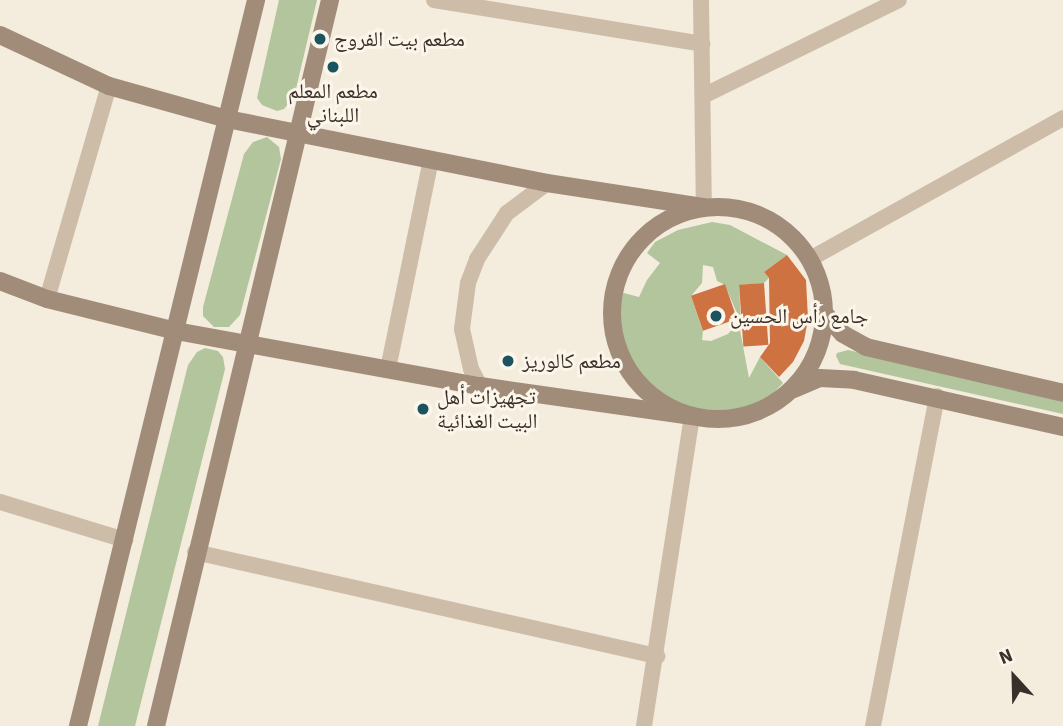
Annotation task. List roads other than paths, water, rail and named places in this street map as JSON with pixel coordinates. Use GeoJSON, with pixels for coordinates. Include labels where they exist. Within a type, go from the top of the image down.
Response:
{"type":"FeatureCollection","features":[{"type":"Feature","properties":{"kind":"street"},"geometry":{"type":"LineString","coordinates":[[78,726],[256,0]]}},
{"type":"Feature","properties":{"kind":"street"},"geometry":{"type":"LineString","coordinates":[[156,726],[195,552],[330,0]]}},
{"type":"Feature","properties":{"kind":"street"},"geometry":{"type":"LineString","coordinates":[[434,0],[702,44]]}},
{"type":"Feature","properties":{"kind":"street"},"geometry":{"type":"LineString","coordinates":[[701,0],[704,207]]}},
{"type":"Feature","properties":{"kind":"street"},"geometry":{"type":"LineString","coordinates":[[703,96],[899,0]]}},
{"type":"Feature","properties":{"kind":"street"},"geometry":{"type":"LineString","coordinates":[[0,35],[109,86],[227,119],[547,183],[704,207],[735,208],[764,217],[790,234],[810,258],[821,285],[824,313],[815,357],[788,393]]}},
{"type":"Feature","properties":{"kind":"street"},"geometry":{"type":"LineString","coordinates":[[47,299],[109,86]]}},
{"type":"Feature","properties":{"kind":"street"},"geometry":{"type":"LineString","coordinates":[[810,258],[1063,118]]}},
{"type":"Feature","properties":{"kind":"street"},"geometry":{"type":"LineString","coordinates":[[388,369],[431,160]]}},
{"type":"Feature","properties":{"kind":"street"},"geometry":{"type":"LineString","coordinates":[[480,386],[468,360],[462,329],[468,283],[477,259],[501,220],[547,183]]}},
{"type":"Feature","properties":{"kind":"street"},"geometry":{"type":"LineString","coordinates":[[692,416],[664,405],[649,393],[623,364],[613,336],[611,307],[617,278],[630,252],[643,237],[676,215],[704,207]]}},
{"type":"Feature","properties":{"kind":"street"},"geometry":{"type":"LineString","coordinates":[[0,281],[47,299],[176,331],[480,386],[692,416],[717,419],[743,416],[767,407],[802,384],[836,378],[937,396],[1063,426]]}},
{"type":"Feature","properties":{"kind":"street"},"geometry":{"type":"LineString","coordinates":[[824,313],[843,334],[866,347],[1063,393]]}},
{"type":"Feature","properties":{"kind":"street"},"geometry":{"type":"LineString","coordinates":[[873,726],[937,396]]}},
{"type":"Feature","properties":{"kind":"street"},"geometry":{"type":"LineString","coordinates":[[645,726],[692,416]]}},
{"type":"Feature","properties":{"kind":"street"},"geometry":{"type":"LineString","coordinates":[[0,502],[125,540]]}},
{"type":"Feature","properties":{"kind":"street"},"geometry":{"type":"LineString","coordinates":[[195,552],[657,656]]}},
{"type":"Feature","properties":{"kind":"place","name":"مطعم بيت الفروج"},"geometry":{"type":"Point","coordinates":[320,39]}},
{"type":"Feature","properties":{"kind":"place","name":"مطعم المعلم اللبناني"},"geometry":{"type":"Point","coordinates":[333,67]}},
{"type":"Feature","properties":{"kind":"place","name":"جامع رأس الحسين"},"geometry":{"type":"Point","coordinates":[716,316]}},
{"type":"Feature","properties":{"kind":"place","name":"مطعم كالوريز"},"geometry":{"type":"Point","coordinates":[508,361]}},
{"type":"Feature","properties":{"kind":"place","name":"تجهيزات أهل البيت الغذائية"},"geometry":{"type":"Point","coordinates":[423,409]}}]}
